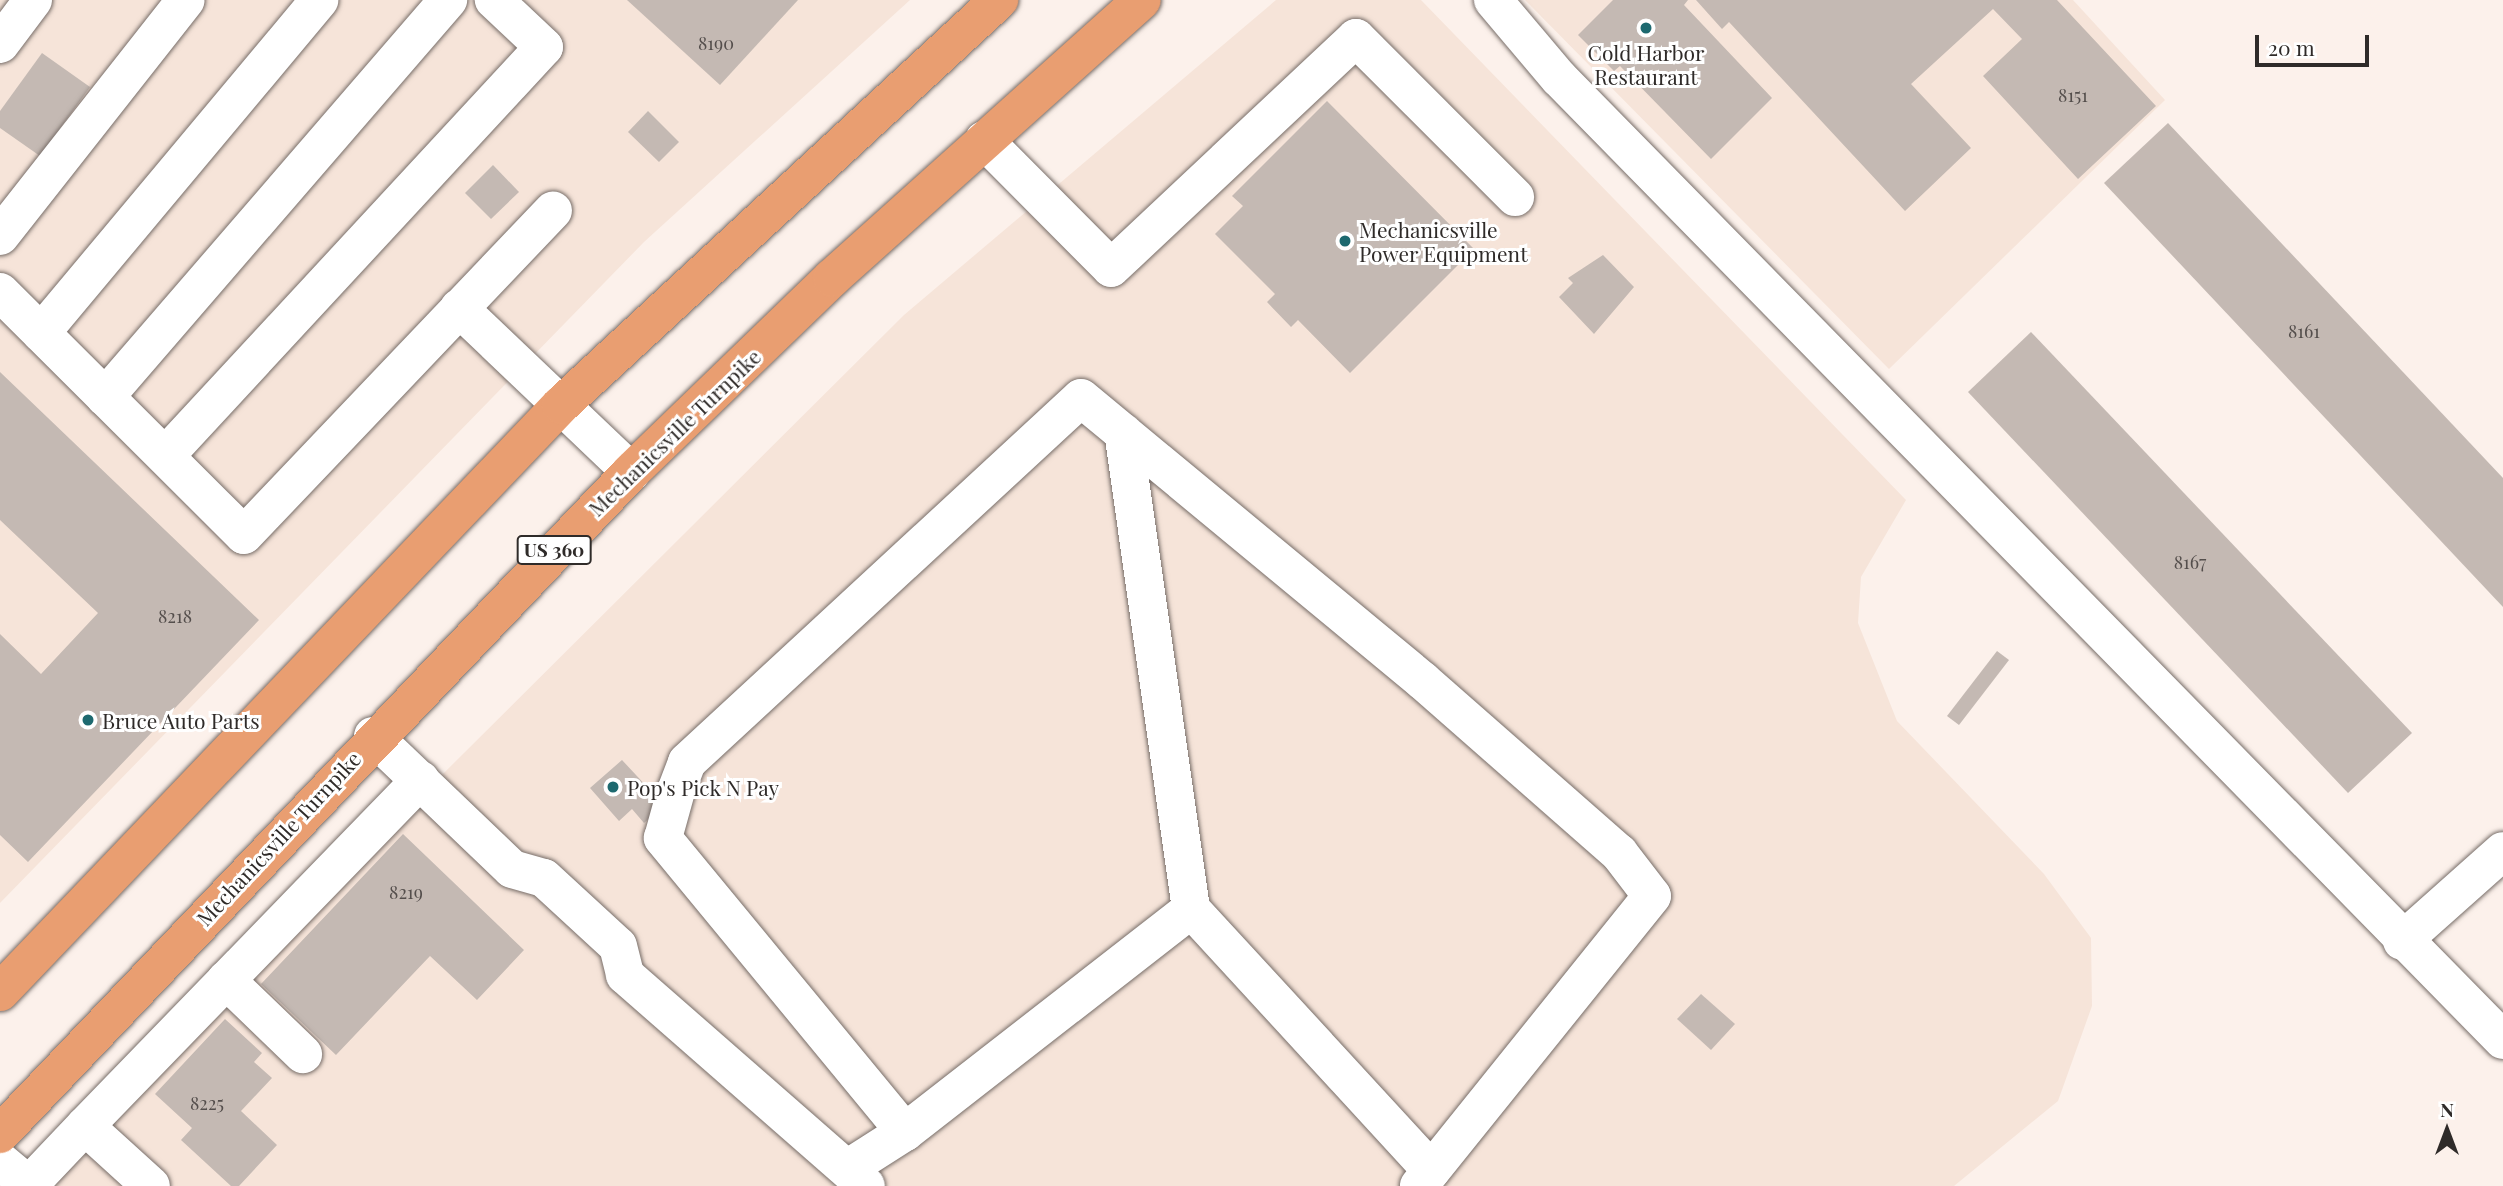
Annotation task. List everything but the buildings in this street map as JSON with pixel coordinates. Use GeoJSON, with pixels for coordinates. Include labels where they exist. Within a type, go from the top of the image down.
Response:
{"type":"FeatureCollection","features":[{"type":"Feature","properties":{"kind":"highway"},"geometry":{"type":"LineString","coordinates":[[0,992],[561,405],[999,0]]}},
{"type":"Feature","properties":{"kind":"highway","name":"Mechanicsville Turnpike"},"geometry":{"type":"LineString","coordinates":[[0,1134],[373,736],[631,472],[984,140],[1142,0]]}},
{"type":"Feature","properties":{"kind":"lane"},"geometry":{"type":"LineString","coordinates":[[0,44],[33,0]]}},
{"type":"Feature","properties":{"kind":"lane"},"geometry":{"type":"LineString","coordinates":[[0,236],[186,0]]}},
{"type":"Feature","properties":{"kind":"lane"},"geometry":{"type":"LineString","coordinates":[[41,333],[319,0]]}},
{"type":"Feature","properties":{"kind":"lane"},"geometry":{"type":"LineString","coordinates":[[105,397],[448,0]]}},
{"type":"Feature","properties":{"kind":"lane"},"geometry":{"type":"LineString","coordinates":[[166,455],[544,47],[494,0]]}},
{"type":"Feature","properties":{"kind":"lane"},"geometry":{"type":"LineString","coordinates":[[1493,0],[1559,78],[2402,941],[2503,1040]]}},
{"type":"Feature","properties":{"kind":"lane"},"geometry":{"type":"LineString","coordinates":[[984,140],[1111,268],[1356,38],[1515,197]]}},
{"type":"Feature","properties":{"kind":"lane"},"geometry":{"type":"LineString","coordinates":[[0,292],[244,535],[553,211]]}},
{"type":"Feature","properties":{"kind":"lane"},"geometry":{"type":"LineString","coordinates":[[458,308],[631,472]]}},
{"type":"Feature","properties":{"kind":"lane"},"geometry":{"type":"LineString","coordinates":[[905,1132],[663,838],[687,762],[1080,398],[1124,433],[1444,699],[1619,853],[1652,896],[1425,1178],[1191,909],[1124,433]]}},
{"type":"Feature","properties":{"kind":"lane"},"geometry":{"type":"LineString","coordinates":[[373,736],[512,869],[544,878],[618,947],[625,975],[858,1176],[905,1132],[1191,909]]}},
{"type":"Feature","properties":{"kind":"lane"},"geometry":{"type":"LineString","coordinates":[[0,1161],[29,1186],[420,780]]}},
{"type":"Feature","properties":{"kind":"lane"},"geometry":{"type":"LineString","coordinates":[[2402,941],[2503,851]]}},
{"type":"Feature","properties":{"kind":"lane"},"geometry":{"type":"LineString","coordinates":[[226,980],[303,1054]]}},
{"type":"Feature","properties":{"kind":"lane"},"geometry":{"type":"LineString","coordinates":[[85,1126],[151,1186]]}},
{"type":"Feature","properties":{"kind":"shaded area"},"geometry":{"type":"Polygon","coordinates":[[[0,0],[910,0],[644,242],[0,903],[0,0]]]}},
{"type":"Feature","properties":{"kind":"shaded area"},"geometry":{"type":"Polygon","coordinates":[[[1276,0],[1421,0],[1906,500],[1861,577],[1858,623],[1897,721],[2044,874],[2091,938],[2092,1006],[2058,1101],[1954,1186],[29,1186],[904,315],[1276,0]]]}},
{"type":"Feature","properties":{"kind":"shaded area"},"geometry":{"type":"Polygon","coordinates":[[[1525,0],[2073,0],[2165,100],[1889,369],[1525,0]]]}},
{"type":"Feature","properties":{"kind":"place","name":"Cold Harbor Restaurant"},"geometry":{"type":"Point","coordinates":[1646,28]}},
{"type":"Feature","properties":{"kind":"place","name":"Mechanicsville Power Equipment"},"geometry":{"type":"Point","coordinates":[1345,241]}},
{"type":"Feature","properties":{"kind":"place","name":"Bruce Auto Parts"},"geometry":{"type":"Point","coordinates":[88,720]}},
{"type":"Feature","properties":{"kind":"place","name":"Pop's Pick N Pay"},"geometry":{"type":"Point","coordinates":[613,787]}}]}
